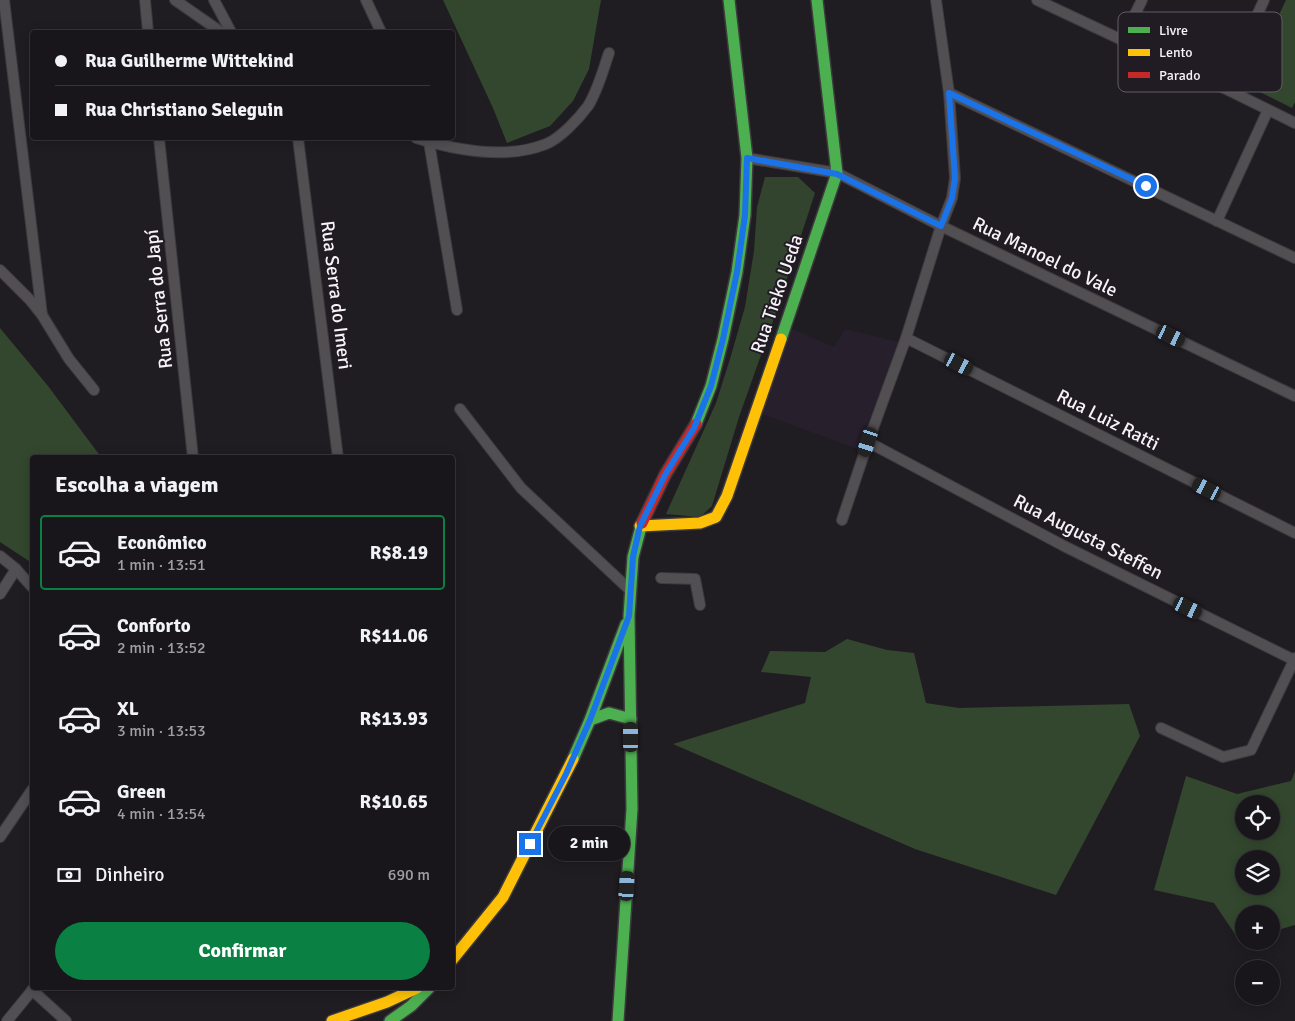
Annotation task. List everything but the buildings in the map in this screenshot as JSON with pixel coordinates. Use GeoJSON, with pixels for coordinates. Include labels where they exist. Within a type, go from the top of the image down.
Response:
{"type":"FeatureCollection","features":[{"type":"Feature","properties":{"kind":"main road"},"geometry":{"type":"LineString","coordinates":[[618,1021],[632,809],[629,616],[633,557],[640,526],[665,475],[694,428],[711,386],[737,272],[745,215],[747,158],[729,0]]}},
{"type":"Feature","properties":{"kind":"main road","name":"Rua Tieko Ueda"},"geometry":{"type":"LineString","coordinates":[[640,526],[691,524],[716,518],[727,496],[837,174],[817,0]]}},
{"type":"Feature","properties":{"kind":"main road"},"geometry":{"type":"LineString","coordinates":[[455,956],[503,897],[566,774],[590,720],[629,616]]}},
{"type":"Feature","properties":{"kind":"main road"},"geometry":{"type":"LineString","coordinates":[[590,720],[609,713],[631,719]]}},
{"type":"Feature","properties":{"kind":"main road"},"geometry":{"type":"LineString","coordinates":[[332,1021],[387,1002],[413,990]]}},
{"type":"Feature","properties":{"kind":"main road"},"geometry":{"type":"LineString","coordinates":[[390,1021],[411,1006],[427,990]]}},
{"type":"Feature","properties":{"kind":"street"},"geometry":{"type":"LineString","coordinates":[[4,0],[42,315]]}},
{"type":"Feature","properties":{"kind":"street"},"geometry":{"type":"LineString","coordinates":[[145,0],[148,30]]}},
{"type":"Feature","properties":{"kind":"street"},"geometry":{"type":"LineString","coordinates":[[175,0],[218,30]]}},
{"type":"Feature","properties":{"kind":"street"},"geometry":{"type":"LineString","coordinates":[[214,0],[230,30]]}},
{"type":"Feature","properties":{"kind":"street"},"geometry":{"type":"LineString","coordinates":[[366,0],[380,30]]}},
{"type":"Feature","properties":{"kind":"street"},"geometry":{"type":"LineString","coordinates":[[842,520],[906,338],[941,226],[952,198],[955,178],[949,93],[936,0]]}},
{"type":"Feature","properties":{"kind":"street"},"geometry":{"type":"LineString","coordinates":[[1037,0],[1118,38]]}},
{"type":"Feature","properties":{"kind":"street"},"geometry":{"type":"LineString","coordinates":[[1136,12],[1142,0]]}},
{"type":"Feature","properties":{"kind":"street"},"geometry":{"type":"LineString","coordinates":[[1259,12],[1264,0]]}},
{"type":"Feature","properties":{"kind":"street"},"geometry":{"type":"LineString","coordinates":[[457,310],[428,140],[471,151],[516,152],[548,144],[572,126],[588,105],[601,78],[609,53]]}},
{"type":"Feature","properties":{"kind":"street"},"geometry":{"type":"LineString","coordinates":[[1232,92],[1295,123]]}},
{"type":"Feature","properties":{"kind":"street"},"geometry":{"type":"LineString","coordinates":[[949,93],[1295,258]]}},
{"type":"Feature","properties":{"kind":"street"},"geometry":{"type":"LineString","coordinates":[[1218,221],[1268,110]]}},
{"type":"Feature","properties":{"kind":"street","name":"Rua Serra do Japí"},"geometry":{"type":"LineString","coordinates":[[159,140],[193,455]]}},
{"type":"Feature","properties":{"kind":"street","name":"Rua Serra do Imeri"},"geometry":{"type":"LineString","coordinates":[[298,140],[338,455]]}},
{"type":"Feature","properties":{"kind":"street","name":"Rua Manoel do Vale"},"geometry":{"type":"LineString","coordinates":[[747,158],[837,174],[1295,396]]}},
{"type":"Feature","properties":{"kind":"street"},"geometry":{"type":"LineString","coordinates":[[0,270],[42,315],[69,359],[94,390]]}},
{"type":"Feature","properties":{"kind":"street","name":"Rua Luiz Ratti"},"geometry":{"type":"LineString","coordinates":[[906,338],[1295,533]]}},
{"type":"Feature","properties":{"kind":"street"},"geometry":{"type":"LineString","coordinates":[[460,409],[521,488],[631,591]]}},
{"type":"Feature","properties":{"kind":"street","name":"Rua Augusta Steffen"},"geometry":{"type":"LineString","coordinates":[[868,442],[1064,546],[1294,659]]}},
{"type":"Feature","properties":{"kind":"street"},"geometry":{"type":"LineString","coordinates":[[0,556],[16,569],[30,585]]}},
{"type":"Feature","properties":{"kind":"street"},"geometry":{"type":"LineString","coordinates":[[0,594],[16,569]]}},
{"type":"Feature","properties":{"kind":"street"},"geometry":{"type":"LineString","coordinates":[[661,578],[695,579],[700,605]]}},
{"type":"Feature","properties":{"kind":"street"},"geometry":{"type":"LineString","coordinates":[[1161,728],[1223,757],[1251,750],[1294,659]]}},
{"type":"Feature","properties":{"kind":"street"},"geometry":{"type":"LineString","coordinates":[[0,837],[30,793]]}},
{"type":"Feature","properties":{"kind":"street"},"geometry":{"type":"LineString","coordinates":[[7,1021],[32,990]]}},
{"type":"Feature","properties":{"kind":"street"},"geometry":{"type":"LineString","coordinates":[[34,990],[66,1021]]}},
{"type":"Feature","properties":{"kind":"shaded area"},"geometry":{"type":"Polygon","coordinates":[[[785,326],[834,347],[845,329],[899,342],[858,449],[759,413],[785,326]]]}},
{"type":"Feature","properties":{"kind":"green space"},"geometry":{"type":"Polygon","coordinates":[[[443,0],[601,0],[589,69],[573,101],[550,126],[507,143],[493,108],[443,0]]]}},
{"type":"Feature","properties":{"kind":"green space"},"geometry":{"type":"Polygon","coordinates":[[[1286,0],[1295,0],[1295,102],[1292,108],[1260,92],[1282,92],[1282,12],[1280,12],[1286,0]]]}},
{"type":"Feature","properties":{"kind":"green space"},"geometry":{"type":"Polygon","coordinates":[[[765,177],[798,177],[815,193],[739,417],[712,506],[700,517],[666,514],[716,403],[730,359],[745,307],[754,251],[757,207],[765,177]]]}},
{"type":"Feature","properties":{"kind":"green space"},"geometry":{"type":"Polygon","coordinates":[[[0,328],[48,386],[100,455],[30,455],[30,562],[0,542],[0,328]]]}},
{"type":"Feature","properties":{"kind":"green space"},"geometry":{"type":"Polygon","coordinates":[[[847,639],[887,650],[914,653],[926,703],[959,708],[1129,704],[1140,736],[1056,895],[915,849],[673,744],[805,703],[811,677],[761,672],[770,651],[825,652],[847,639]]]}},
{"type":"Feature","properties":{"kind":"green space"},"geometry":{"type":"Polygon","coordinates":[[[1295,771],[1295,925],[1280,929],[1280,905],[1235,905],[1235,934],[1214,903],[1154,890],[1186,776],[1237,794],[1291,781],[1295,771]]]}},
{"type":"Feature","properties":{"kind":"traffic: fast"},"geometry":{"type":"LineString","coordinates":[[696,424],[711,386],[723,339],[737,272],[745,215],[747,158],[729,0]]}},
{"type":"Feature","properties":{"kind":"traffic: fast"},"geometry":{"type":"LineString","coordinates":[[781,339],[837,173],[817,0]]}},
{"type":"Feature","properties":{"kind":"traffic: fast"},"geometry":{"type":"LineString","coordinates":[[618,1021],[632,809],[629,616],[633,557],[642,523]]}},
{"type":"Feature","properties":{"kind":"traffic: fast"},"geometry":{"type":"LineString","coordinates":[[573,759],[590,720],[626,624]]}},
{"type":"Feature","properties":{"kind":"traffic: fast"},"geometry":{"type":"LineString","coordinates":[[590,720],[609,713],[631,719]]}},
{"type":"Feature","properties":{"kind":"traffic: fast"},"geometry":{"type":"LineString","coordinates":[[390,1021],[411,1006],[427,990]]}},
{"type":"Feature","properties":{"kind":"traffic: slow"},"geometry":{"type":"LineString","coordinates":[[640,526],[700,523],[716,517],[727,496],[781,339]]}},
{"type":"Feature","properties":{"kind":"traffic: slow"},"geometry":{"type":"LineString","coordinates":[[455,956],[503,897],[573,759]]}},
{"type":"Feature","properties":{"kind":"traffic: slow"},"geometry":{"type":"LineString","coordinates":[[332,1021],[387,1002],[413,990]]}},
{"type":"Feature","properties":{"kind":"traffic: jam"},"geometry":{"type":"LineString","coordinates":[[642,523],[665,475],[696,424]]}},
{"type":"Feature","properties":{"kind":"route"},"geometry":{"type":"LineString","coordinates":[[530,844],[566,774],[590,720],[629,616],[633,557],[640,526],[665,475],[694,428],[711,386],[737,272],[745,215],[747,158],[837,174],[941,226],[952,198],[955,178],[949,93],[1146,186]]}}]}
